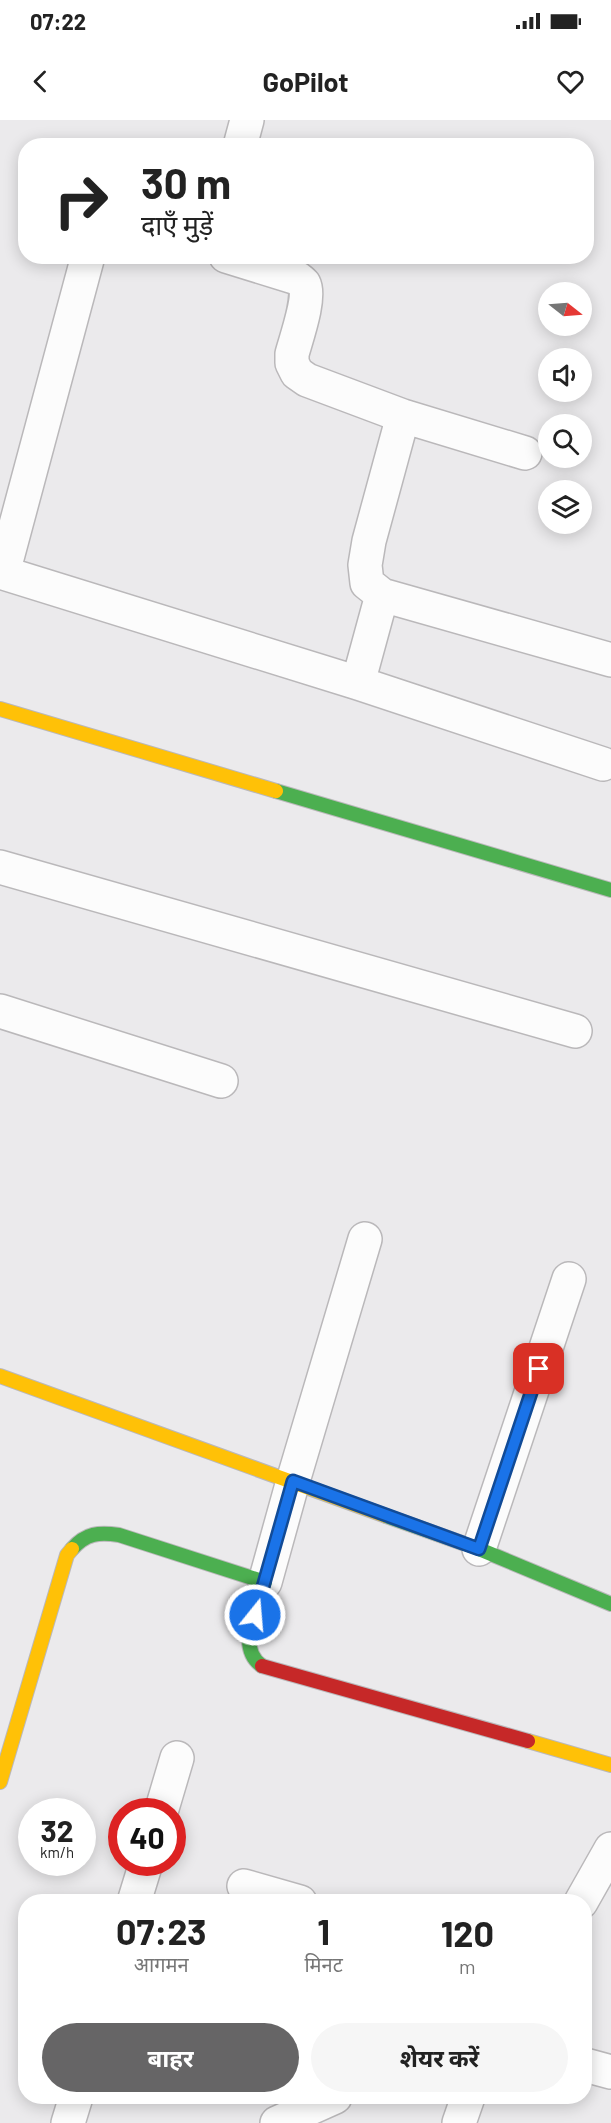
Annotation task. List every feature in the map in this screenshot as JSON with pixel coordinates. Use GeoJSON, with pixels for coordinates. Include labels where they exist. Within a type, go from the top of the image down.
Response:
{"type":"FeatureCollection","features":[{"type":"Feature","properties":{"kind":"street"},"geometry":{"type":"LineString","coordinates":[[242,138],[248,120]]}},
{"type":"Feature","properties":{"kind":"street"},"geometry":{"type":"LineString","coordinates":[[86,264],[2,572],[358,683],[603,764]]}},
{"type":"Feature","properties":{"kind":"street"},"geometry":{"type":"LineString","coordinates":[[252,264],[297,278],[306,291],[292,354],[292,363],[297,373],[327,388],[403,416],[525,453]]}},
{"type":"Feature","properties":{"kind":"street"},"geometry":{"type":"LineString","coordinates":[[403,416],[369,541],[365,565],[367,583],[382,595],[611,660]]}},
{"type":"Feature","properties":{"kind":"street"},"geometry":{"type":"LineString","coordinates":[[358,683],[382,595]]}},
{"type":"Feature","properties":{"kind":"street"},"geometry":{"type":"LineString","coordinates":[[0,709],[611,890]]}},
{"type":"Feature","properties":{"kind":"street"},"geometry":{"type":"LineString","coordinates":[[0,867],[575,1031]]}},
{"type":"Feature","properties":{"kind":"street"},"geometry":{"type":"LineString","coordinates":[[0,1011],[222,1081]]}},
{"type":"Feature","properties":{"kind":"street"},"geometry":{"type":"LineString","coordinates":[[365,1239],[265,1582],[249,1640],[251,1652],[260,1665],[611,1765]]}},
{"type":"Feature","properties":{"kind":"street"},"geometry":{"type":"LineString","coordinates":[[479,1549],[569,1279]]}},
{"type":"Feature","properties":{"kind":"street"},"geometry":{"type":"LineString","coordinates":[[0,1376],[479,1549],[611,1604]]}},
{"type":"Feature","properties":{"kind":"street"},"geometry":{"type":"LineString","coordinates":[[0,1782],[67,1555],[78,1541],[89,1533],[119,1535],[265,1582]]}},
{"type":"Feature","properties":{"kind":"street"},"geometry":{"type":"LineString","coordinates":[[165,1798],[177,1758]]}},
{"type":"Feature","properties":{"kind":"street"},"geometry":{"type":"LineString","coordinates":[[585,1894],[611,1848]]}},
{"type":"Feature","properties":{"kind":"street"},"geometry":{"type":"LineString","coordinates":[[136,1894],[142,1876]]}},
{"type":"Feature","properties":{"kind":"street"},"geometry":{"type":"LineString","coordinates":[[244,1886],[272,1894]]}},
{"type":"Feature","properties":{"kind":"street"},"geometry":{"type":"LineString","coordinates":[[592,2067],[611,2072]]}},
{"type":"Feature","properties":{"kind":"street"},"geometry":{"type":"LineString","coordinates":[[68,2123],[74,2104]]}},
{"type":"Feature","properties":{"kind":"street"},"geometry":{"type":"LineString","coordinates":[[277,2123],[319,2104]]}},
{"type":"Feature","properties":{"kind":"street"},"geometry":{"type":"LineString","coordinates":[[459,2123],[466,2104]]}},
{"type":"Feature","properties":{"kind":"traffic: fast"},"geometry":{"type":"LineString","coordinates":[[276,791],[611,890]]}},
{"type":"Feature","properties":{"kind":"traffic: fast"},"geometry":{"type":"LineString","coordinates":[[386,1516],[479,1549],[611,1604]]}},
{"type":"Feature","properties":{"kind":"traffic: fast"},"geometry":{"type":"LineString","coordinates":[[72,1549],[82,1540],[93,1535],[119,1535],[265,1582],[253,1614],[249,1637],[254,1658],[262,1666]]}},
{"type":"Feature","properties":{"kind":"traffic: slow"},"geometry":{"type":"LineString","coordinates":[[0,709],[276,791]]}},
{"type":"Feature","properties":{"kind":"traffic: slow"},"geometry":{"type":"LineString","coordinates":[[0,1376],[386,1516]]}},
{"type":"Feature","properties":{"kind":"traffic: slow"},"geometry":{"type":"LineString","coordinates":[[0,1782],[67,1555],[72,1549]]}},
{"type":"Feature","properties":{"kind":"traffic: slow"},"geometry":{"type":"LineString","coordinates":[[528,1741],[611,1765]]}},
{"type":"Feature","properties":{"kind":"traffic: jam"},"geometry":{"type":"LineString","coordinates":[[262,1666],[528,1741]]}},
{"type":"Feature","properties":{"kind":"route"},"geometry":{"type":"LineString","coordinates":[[255,1615],[293,1481],[479,1549],[539,1369]]}}]}
